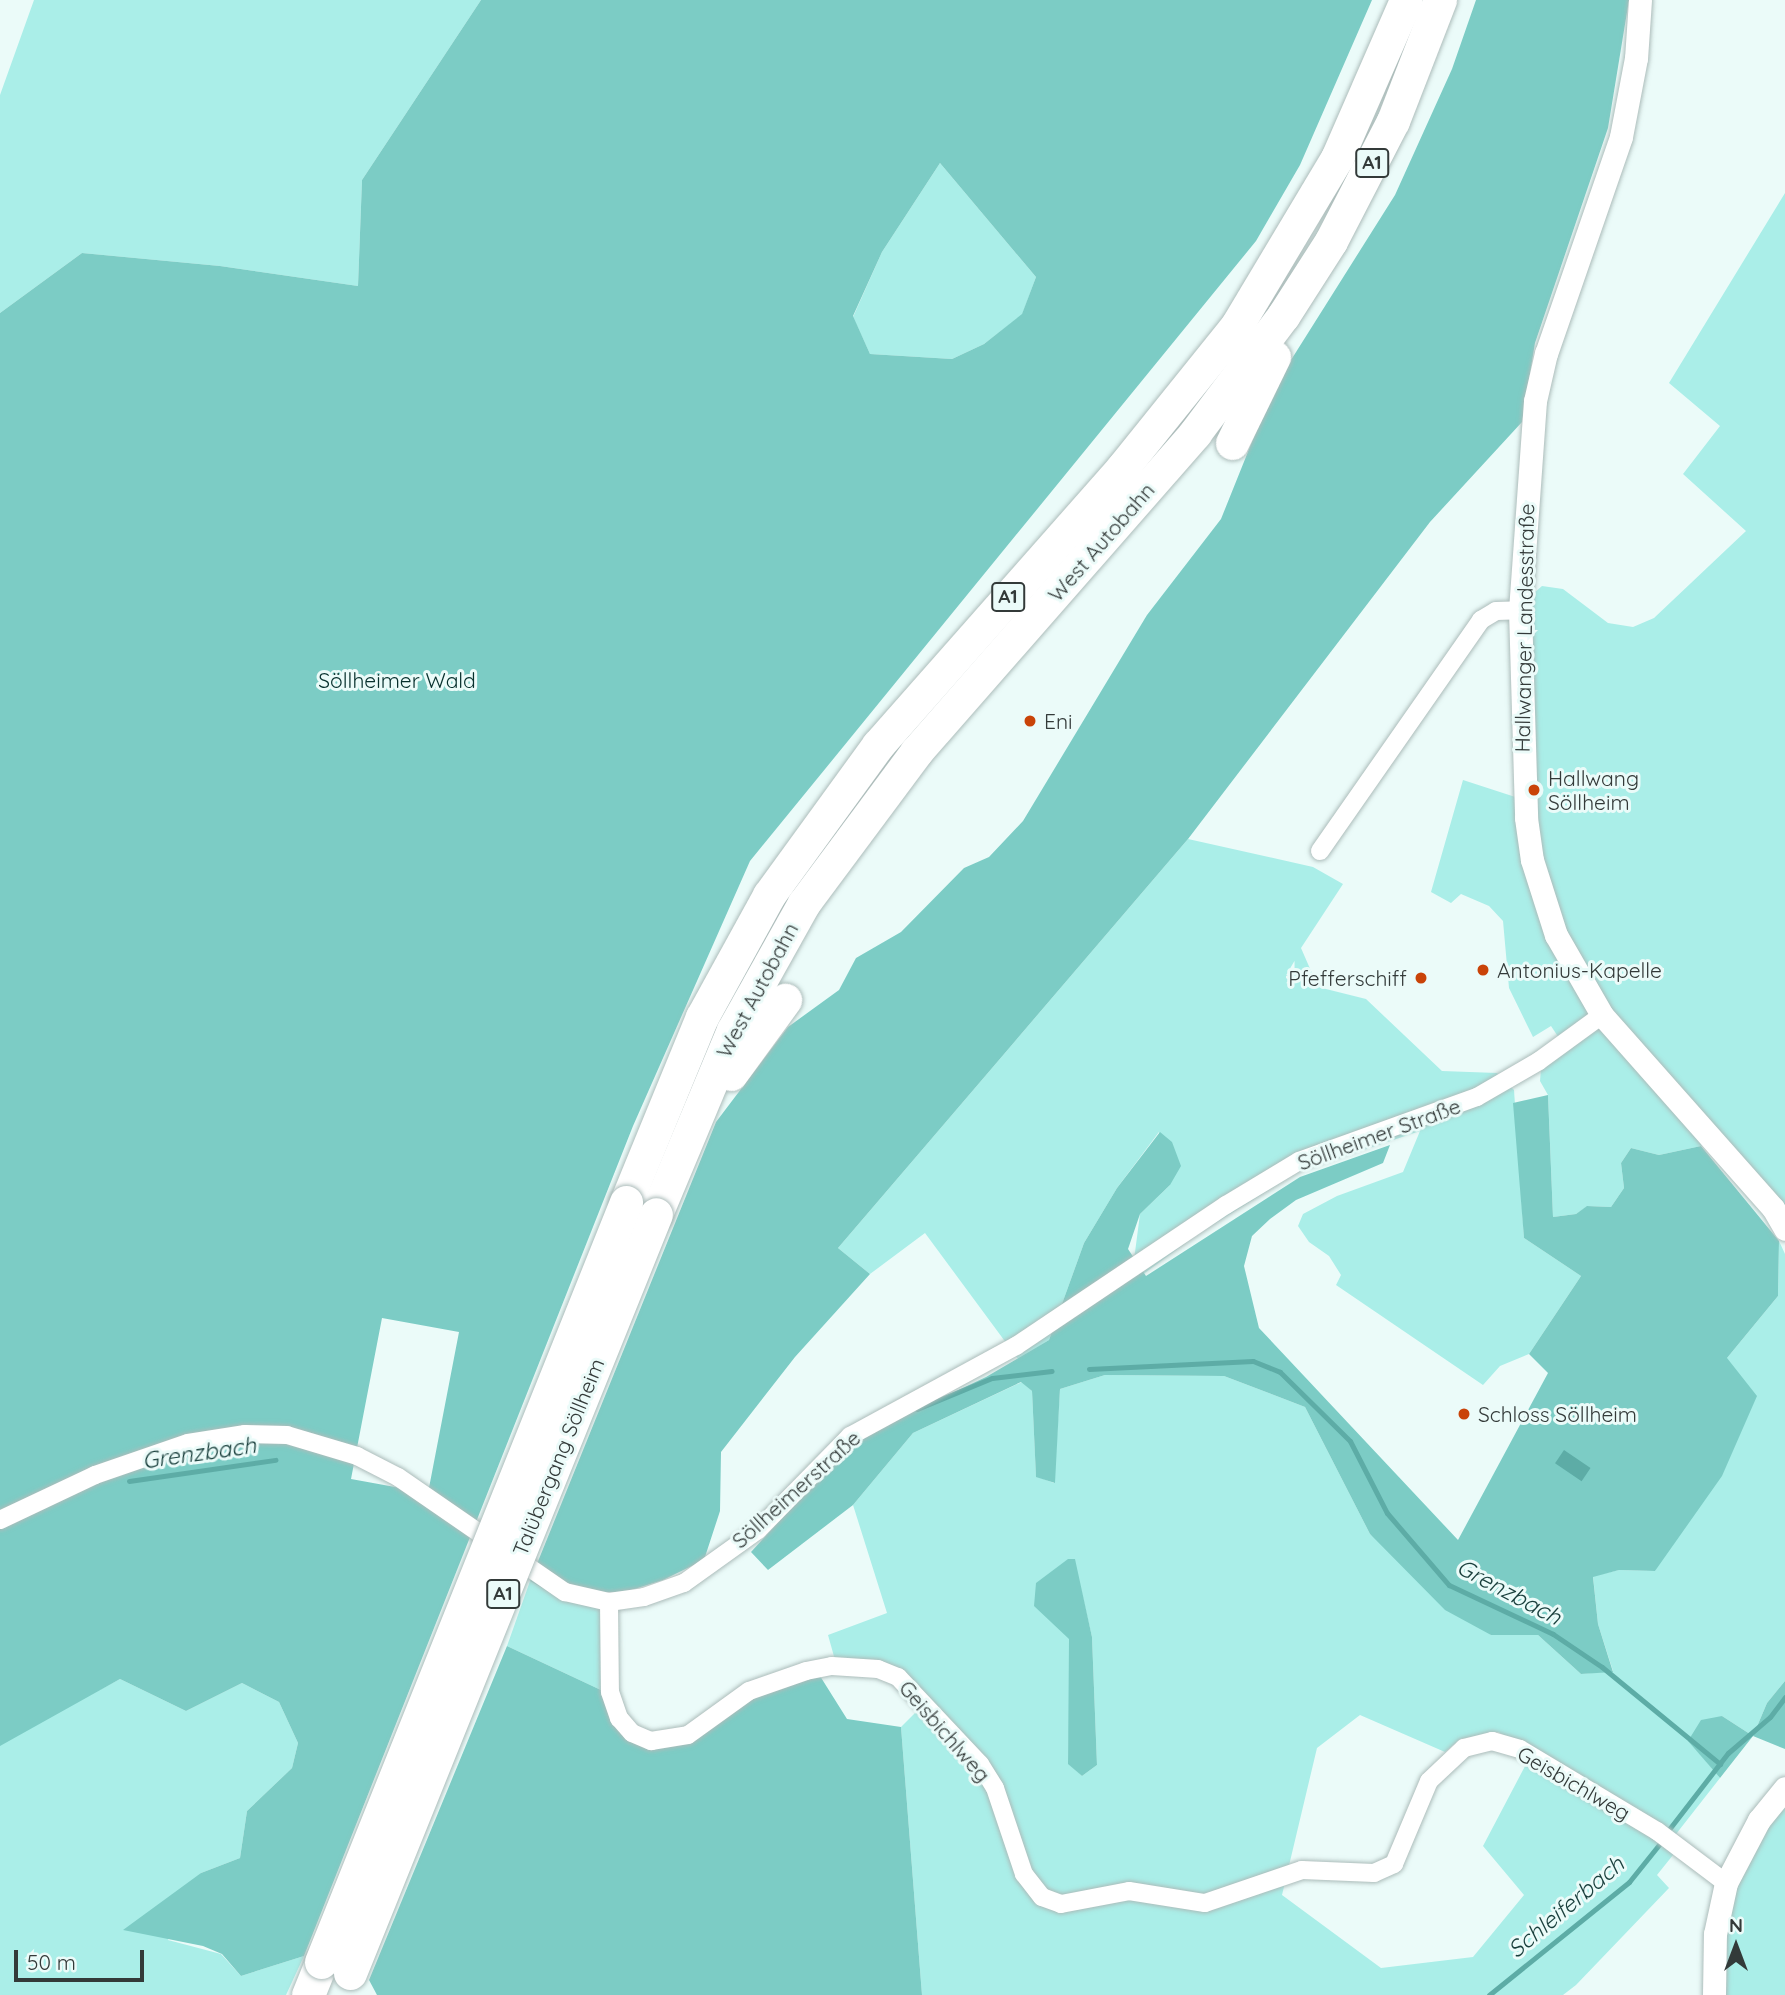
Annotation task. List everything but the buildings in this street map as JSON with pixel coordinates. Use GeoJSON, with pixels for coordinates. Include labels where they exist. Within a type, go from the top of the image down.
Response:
{"type":"FeatureCollection","features":[{"type":"Feature","properties":{"kind":"highway","name":"West Autobahn"},"geometry":{"type":"LineString","coordinates":[[641,1208],[702,1017],[769,895],[878,745],[1123,467],[1237,325],[1337,158],[1405,0]]}},
{"type":"Feature","properties":{"kind":"highway","name":"West Autobahn"},"geometry":{"type":"LineString","coordinates":[[641,1208],[687,1139],[754,989],[830,865],[916,752],[1195,433],[1283,316],[1331,241],[1393,121],[1440,0]]}},
{"type":"Feature","properties":{"kind":"highway"},"geometry":{"type":"LineString","coordinates":[[1232,443],[1281,346],[1283,316]]}},
{"type":"Feature","properties":{"kind":"highway"},"geometry":{"type":"LineString","coordinates":[[687,1139],[713,1111],[746,1051],[785,1000]]}},
{"type":"Feature","properties":{"kind":"highway","name":"Talübergang Söllheim"},"geometry":{"type":"LineString","coordinates":[[338,1977],[641,1208]]}},
{"type":"Feature","properties":{"kind":"highway","name":"A1"},"geometry":{"type":"LineString","coordinates":[[308,1995],[338,1977]]}},
{"type":"Feature","properties":{"kind":"street","name":"Hallwanger Landesstraße"},"geometry":{"type":"LineString","coordinates":[[1640,0],[1634,71],[1621,137],[1537,386],[1520,610],[1522,778],[1532,860],[1556,935],[1602,1015],[1773,1208],[1785,1229]]}},
{"type":"Feature","properties":{"kind":"street"},"geometry":{"type":"LineString","coordinates":[[1320,851],[1481,620],[1496,611],[1520,610]]}},
{"type":"Feature","properties":{"kind":"street","name":"Söllheimer Straße"},"geometry":{"type":"LineString","coordinates":[[1016,1346],[1299,1161],[1477,1097],[1539,1061],[1602,1015]]}},
{"type":"Feature","properties":{"kind":"street","name":"Söllheimerstraße"},"geometry":{"type":"LineString","coordinates":[[609,1602],[644,1597],[684,1583],[758,1530],[850,1436],[1016,1346]]}},
{"type":"Feature","properties":{"kind":"street"},"geometry":{"type":"LineString","coordinates":[[0,1520],[95,1475],[188,1443],[245,1434],[287,1435],[357,1456],[398,1477],[549,1584],[609,1602]]}},
{"type":"Feature","properties":{"kind":"street","name":"Geisbichlweg"},"geometry":{"type":"LineString","coordinates":[[609,1602],[610,1692],[619,1718],[632,1733],[651,1741],[688,1735],[748,1691],[806,1671],[844,1666],[878,1669],[898,1676],[980,1764],[995,1788],[1024,1874],[1042,1897],[1060,1905],[1129,1891],[1205,1903],[1302,1870],[1374,1873],[1394,1864],[1429,1781],[1464,1748],[1492,1741],[1520,1749],[1657,1831],[1727,1883]]}},
{"type":"Feature","properties":{"kind":"street"},"geometry":{"type":"LineString","coordinates":[[1714,1995],[1715,1934],[1727,1883],[1759,1820],[1785,1788]]}},
{"type":"Feature","properties":{"kind":"shaded area"},"geometry":{"type":"Polygon","coordinates":[[[34,0],[481,0],[362,180],[358,286],[220,266],[82,253],[0,313],[0,95],[34,0]]]}},
{"type":"Feature","properties":{"kind":"shaded area"},"geometry":{"type":"Polygon","coordinates":[[[940,163],[1036,277],[1022,315],[984,344],[952,359],[870,354],[853,317],[882,252],[940,163]]]}},
{"type":"Feature","properties":{"kind":"shaded area"},"geometry":{"type":"Polygon","coordinates":[[[1785,193],[1785,1213],[1718,1129],[1701,1146],[1659,1155],[1631,1148],[1621,1163],[1624,1188],[1611,1207],[1588,1206],[1576,1214],[1553,1217],[1548,1095],[1540,1081],[1541,1069],[1567,1050],[1551,1026],[1533,1037],[1509,988],[1503,921],[1489,906],[1461,894],[1451,903],[1431,892],[1463,780],[1531,802],[1529,607],[1533,594],[1542,586],[1563,589],[1608,623],[1633,627],[1654,618],[1746,531],[1683,474],[1720,426],[1669,383],[1785,193]]]}},
{"type":"Feature","properties":{"kind":"shaded area"},"geometry":{"type":"Polygon","coordinates":[[[1188,839],[1313,867],[1343,884],[1301,948],[1318,987],[1366,999],[1442,1071],[1497,1073],[1514,1090],[1524,1238],[1581,1276],[1529,1354],[1500,1366],[1483,1385],[1336,1285],[1341,1275],[1329,1256],[1309,1242],[1298,1226],[1303,1214],[1337,1196],[1403,1172],[1420,1131],[1298,1172],[1198,1234],[1131,1283],[1140,1214],[1170,1185],[1159,1132],[1117,1188],[1084,1243],[1049,1340],[1018,1359],[925,1233],[870,1274],[838,1248],[1188,839]]]}},
{"type":"Feature","properties":{"kind":"shaded area"},"geometry":{"type":"Polygon","coordinates":[[[1779,1241],[1785,1254],[1785,1681],[1767,1703],[1753,1736],[1722,1716],[1689,1741],[1720,1778],[1669,1843],[1677,1850],[1657,1875],[1669,1888],[1576,1985],[1563,1995],[922,1995],[901,1727],[919,1709],[916,1687],[835,1660],[828,1635],[887,1613],[853,1505],[913,1433],[1022,1382],[1032,1391],[1036,1476],[1054,1483],[1060,1389],[1105,1375],[1224,1376],[1305,1407],[1370,1534],[1491,1635],[1538,1635],[1581,1674],[1613,1671],[1598,1624],[1593,1576],[1619,1570],[1655,1571],[1727,1358],[1778,1296],[1779,1241]],[[1074,1559],[1068,1763],[1082,1776],[1097,1765],[1092,1637],[1074,1559]],[[1360,1715],[1317,1748],[1282,1895],[1381,1968],[1473,1957],[1524,1895],[1483,1846],[1533,1751],[1498,1732],[1460,1739],[1445,1752],[1360,1715]]]}},
{"type":"Feature","properties":{"kind":"shaded area"},"geometry":{"type":"Polygon","coordinates":[[[1564,1450],[1591,1468],[1582,1481],[1555,1463],[1564,1450]]]}},
{"type":"Feature","properties":{"kind":"shaded area"},"geometry":{"type":"Polygon","coordinates":[[[530,1581],[556,1596],[603,1610],[603,1691],[507,1646],[530,1581]]]}},
{"type":"Feature","properties":{"kind":"shaded area"},"geometry":{"type":"Polygon","coordinates":[[[120,1679],[186,1711],[242,1683],[279,1702],[298,1743],[292,1768],[247,1811],[240,1858],[201,1873],[168,1940],[221,1954],[241,1976],[304,1956],[286,1995],[0,1995],[0,1743],[120,1679]]]}},
{"type":"Feature","properties":{"kind":"shaded area"},"geometry":{"type":"Polygon","coordinates":[[[1785,1802],[1785,1995],[1724,1995],[1722,1952],[1731,1903],[1746,1861],[1785,1802]]]}},
{"type":"Feature","properties":{"kind":"green space","name":"Söllheimer Wald"},"geometry":{"type":"Polygon","coordinates":[[[481,0],[1372,0],[1300,165],[1256,241],[750,861],[633,1126],[304,1956],[241,1976],[222,1954],[203,1946],[123,1930],[201,1873],[240,1858],[247,1811],[292,1768],[298,1743],[279,1702],[242,1683],[186,1711],[120,1679],[0,1746],[0,313],[82,253],[220,266],[358,286],[362,180],[481,0]],[[940,163],[882,252],[853,316],[870,354],[952,359],[984,344],[1022,314],[1036,277],[940,163]],[[382,1318],[351,1479],[428,1493],[459,1332],[382,1318]]]}},
{"type":"Feature","properties":{"kind":"green space"},"geometry":{"type":"Polygon","coordinates":[[[1476,0],[1629,0],[1608,128],[1535,343],[1522,422],[1430,522],[1188,839],[838,1248],[870,1274],[795,1357],[721,1452],[720,1511],[704,1560],[663,1580],[625,1592],[605,1592],[603,1610],[556,1596],[530,1581],[716,1122],[788,1027],[839,990],[856,958],[901,932],[964,868],[989,857],[1023,821],[1147,615],[1221,519],[1274,387],[1395,195],[1452,69],[1476,0]]]}},
{"type":"Feature","properties":{"kind":"green space"},"geometry":{"type":"Polygon","coordinates":[[[1548,1095],[1553,1217],[1576,1214],[1587,1206],[1611,1207],[1624,1188],[1621,1163],[1631,1148],[1659,1155],[1701,1146],[1779,1241],[1778,1296],[1727,1358],[1757,1396],[1722,1476],[1655,1571],[1619,1570],[1593,1577],[1598,1624],[1613,1672],[1581,1674],[1538,1635],[1491,1635],[1445,1610],[1370,1534],[1305,1407],[1224,1376],[1105,1375],[1060,1389],[1055,1483],[1036,1477],[1032,1391],[1021,1382],[913,1433],[853,1505],[768,1570],[751,1552],[841,1453],[869,1432],[986,1377],[1049,1340],[1084,1243],[1117,1188],[1160,1132],[1172,1142],[1181,1166],[1170,1185],[1140,1214],[1128,1249],[1146,1276],[1300,1177],[1390,1145],[1383,1163],[1296,1200],[1270,1219],[1252,1236],[1244,1266],[1259,1328],[1458,1540],[1548,1373],[1529,1354],[1581,1276],[1524,1238],[1513,1103],[1548,1095]]]}},
{"type":"Feature","properties":{"kind":"green space"},"geometry":{"type":"Polygon","coordinates":[[[1068,1559],[1075,1559],[1092,1637],[1097,1765],[1082,1776],[1068,1764],[1069,1639],[1034,1606],[1036,1583],[1068,1559]]]}},
{"type":"Feature","properties":{"kind":"green space"},"geometry":{"type":"Polygon","coordinates":[[[507,1646],[603,1691],[651,1748],[749,1696],[820,1676],[847,1719],[901,1727],[922,1995],[377,1995],[369,1980],[507,1646]]]}},
{"type":"Feature","properties":{"kind":"green space"},"geometry":{"type":"Polygon","coordinates":[[[1785,1681],[1785,1749],[1753,1736],[1767,1703],[1785,1681]]]}},
{"type":"Feature","properties":{"kind":"green space"},"geometry":{"type":"Polygon","coordinates":[[[1722,1716],[1753,1736],[1720,1778],[1688,1741],[1701,1720],[1722,1716]]]}},
{"type":"Feature","properties":{"kind":"waterway","name":"Grenzbach"},"geometry":{"type":"LineString","coordinates":[[1089,1369],[1253,1361],[1280,1372],[1350,1441],[1387,1513],[1449,1585],[1553,1634],[1602,1667],[1720,1764]]}},
{"type":"Feature","properties":{"kind":"waterway","name":"Grenzbach"},"geometry":{"type":"LineString","coordinates":[[917,1409],[992,1378],[1052,1371]]}},
{"type":"Feature","properties":{"kind":"waterway","name":"Grenzbach"},"geometry":{"type":"LineString","coordinates":[[129,1481],[275,1460]]}},
{"type":"Feature","properties":{"kind":"waterway","name":"Schleiferbach"},"geometry":{"type":"LineString","coordinates":[[1670,1828],[1728,1753],[1770,1717],[1785,1697]]}},
{"type":"Feature","properties":{"kind":"waterway","name":"Schleiferbach"},"geometry":{"type":"LineString","coordinates":[[1489,1995],[1629,1882],[1661,1842]]}},
{"type":"Feature","properties":{"kind":"place","name":"Eni"},"geometry":{"type":"Point","coordinates":[1030,721]}},
{"type":"Feature","properties":{"kind":"place","name":"Hallwang Söllheim"},"geometry":{"type":"Point","coordinates":[1534,790]}},
{"type":"Feature","properties":{"kind":"place","name":"Antonius-Kapelle"},"geometry":{"type":"Point","coordinates":[1483,970]}},
{"type":"Feature","properties":{"kind":"place","name":"Pfefferschiff"},"geometry":{"type":"Point","coordinates":[1421,978]}},
{"type":"Feature","properties":{"kind":"place","name":"Schloss Söllheim"},"geometry":{"type":"Point","coordinates":[1464,1414]}}]}
